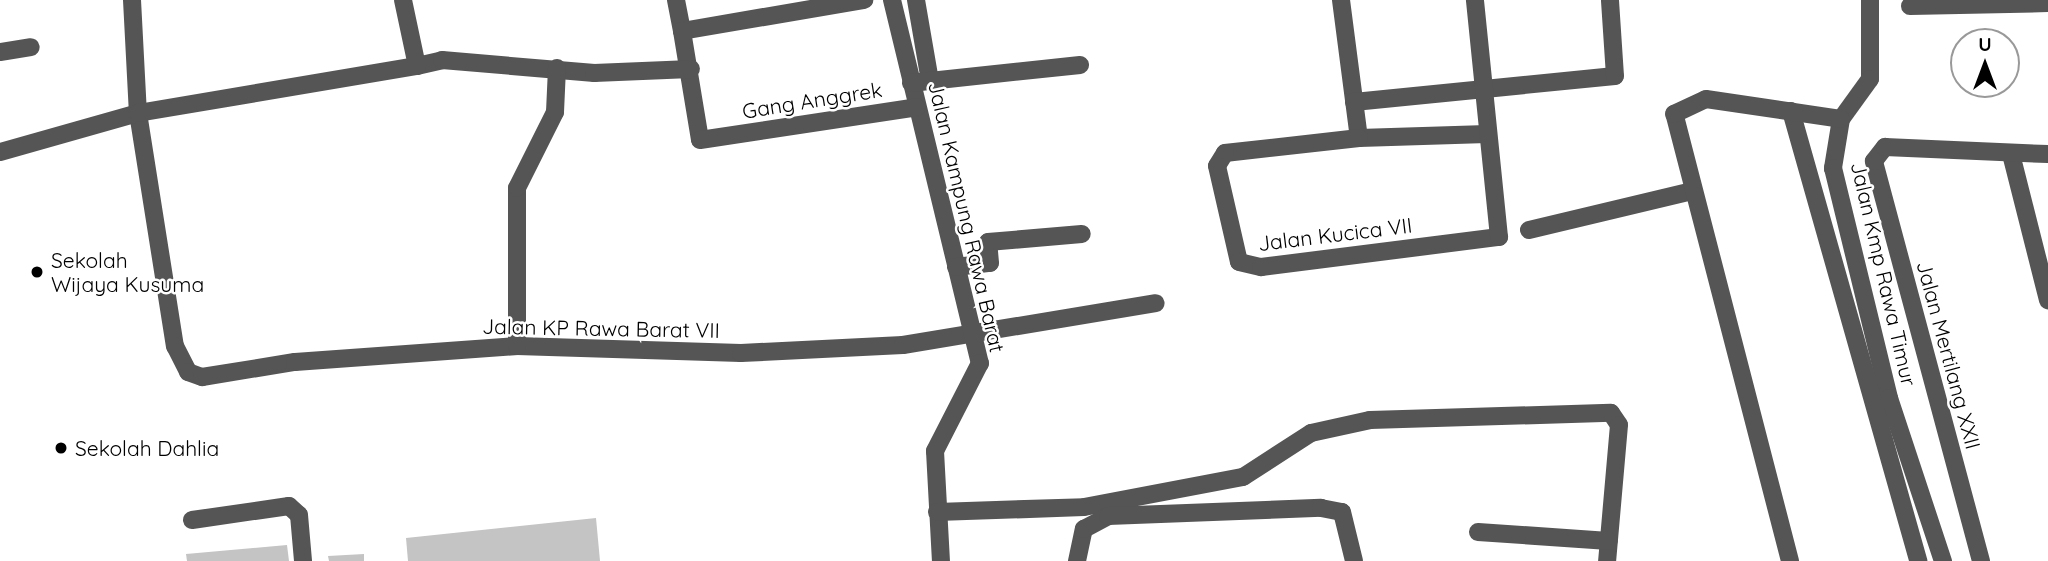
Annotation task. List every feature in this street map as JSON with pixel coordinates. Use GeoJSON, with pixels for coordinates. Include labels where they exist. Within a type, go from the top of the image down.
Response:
{"type":"FeatureCollection","features":[{"type":"Feature","properties":{"kind":"street"},"geometry":{"type":"LineString","coordinates":[[132,0],[138,113]]}},
{"type":"Feature","properties":{"kind":"street"},"geometry":{"type":"LineString","coordinates":[[403,0],[417,66]]}},
{"type":"Feature","properties":{"kind":"street"},"geometry":{"type":"LineString","coordinates":[[0,152],[138,113],[442,60],[557,68],[691,69],[676,0]]}},
{"type":"Feature","properties":{"kind":"street"},"geometry":{"type":"LineString","coordinates":[[682,31],[864,0]]}},
{"type":"Feature","properties":{"kind":"street","name":"Jalan Kampung Rawa Barat"},"geometry":{"type":"LineString","coordinates":[[892,0],[980,363],[935,451],[941,561]]}},
{"type":"Feature","properties":{"kind":"street"},"geometry":{"type":"LineString","coordinates":[[916,0],[930,81]]}},
{"type":"Feature","properties":{"kind":"street"},"geometry":{"type":"LineString","coordinates":[[1341,0],[1359,138]]}},
{"type":"Feature","properties":{"kind":"street","name":"Jalan Kucica VII"},"geometry":{"type":"LineString","coordinates":[[1475,0],[1499,237],[1261,267],[1239,262],[1217,166],[1226,153],[1359,138],[1487,134]]}},
{"type":"Feature","properties":{"kind":"street"},"geometry":{"type":"LineString","coordinates":[[1354,102],[1483,93],[1617,75],[1610,0]]}},
{"type":"Feature","properties":{"kind":"street","name":"Jalan Kmp Rawa Timur"},"geometry":{"type":"LineString","coordinates":[[1870,0],[1870,79],[1841,119],[1833,146],[1836,186],[1889,398],[1943,561]]}},
{"type":"Feature","properties":{"kind":"street"},"geometry":{"type":"LineString","coordinates":[[1910,6],[2048,3]]}},
{"type":"Feature","properties":{"kind":"street"},"geometry":{"type":"LineString","coordinates":[[0,51],[32,47]]}},
{"type":"Feature","properties":{"kind":"street"},"geometry":{"type":"LineString","coordinates":[[911,83],[1080,65]]}},
{"type":"Feature","properties":{"kind":"street"},"geometry":{"type":"LineString","coordinates":[[517,346],[517,188],[555,112],[557,68]]}},
{"type":"Feature","properties":{"kind":"street","name":"Gang Anggrek"},"geometry":{"type":"LineString","coordinates":[[691,69],[697,138],[713,138],[917,107]]}},
{"type":"Feature","properties":{"kind":"street"},"geometry":{"type":"LineString","coordinates":[[1790,561],[1674,114],[1679,106],[1706,99],[1841,119]]}},
{"type":"Feature","properties":{"kind":"street"},"geometry":{"type":"LineString","coordinates":[[1791,111],[1918,561]]}},
{"type":"Feature","properties":{"kind":"street","name":"Jalan KP Rawa Barat VII"},"geometry":{"type":"LineString","coordinates":[[138,113],[175,346],[188,372],[202,377],[295,362],[517,346],[741,353],[902,345],[1156,303]]}},
{"type":"Feature","properties":{"kind":"street","name":"Jalan Mertilang XXII"},"geometry":{"type":"LineString","coordinates":[[1981,561],[1874,161],[1885,147],[2011,154]]}},
{"type":"Feature","properties":{"kind":"street"},"geometry":{"type":"LineString","coordinates":[[2048,154],[2011,154],[2048,300]]}},
{"type":"Feature","properties":{"kind":"street"},"geometry":{"type":"LineString","coordinates":[[1529,230],[1693,191]]}},
{"type":"Feature","properties":{"kind":"street"},"geometry":{"type":"LineString","coordinates":[[956,267],[990,263],[988,242],[1082,234]]}},
{"type":"Feature","properties":{"kind":"street"},"geometry":{"type":"LineString","coordinates":[[937,512],[1084,507],[1243,477],[1311,433],[1370,420],[1611,413],[1619,425],[1607,561]]}},
{"type":"Feature","properties":{"kind":"street"},"geometry":{"type":"LineString","coordinates":[[192,520],[289,506],[299,515],[303,561]]}},
{"type":"Feature","properties":{"kind":"street"},"geometry":{"type":"LineString","coordinates":[[1077,561],[1084,529],[1108,516],[1321,508],[1342,512],[1354,561]]}},
{"type":"Feature","properties":{"kind":"street"},"geometry":{"type":"LineString","coordinates":[[1478,532],[1609,541]]}},
{"type":"Feature","properties":{"kind":"building"},"geometry":{"type":"Polygon","coordinates":[[[596,518],[600,561],[408,561],[406,538],[596,518]]]}},
{"type":"Feature","properties":{"kind":"building"},"geometry":{"type":"Polygon","coordinates":[[[287,545],[289,561],[187,561],[186,554],[287,545]]]}},
{"type":"Feature","properties":{"kind":"building"},"geometry":{"type":"Polygon","coordinates":[[[364,554],[364,561],[329,561],[328,556],[364,554]]]}},
{"type":"Feature","properties":{"kind":"place","name":"Sekolah Wijaya Kusuma"},"geometry":{"type":"Point","coordinates":[37,272]}},
{"type":"Feature","properties":{"kind":"place","name":"Sekolah Dahlia"},"geometry":{"type":"Point","coordinates":[61,448]}}]}
